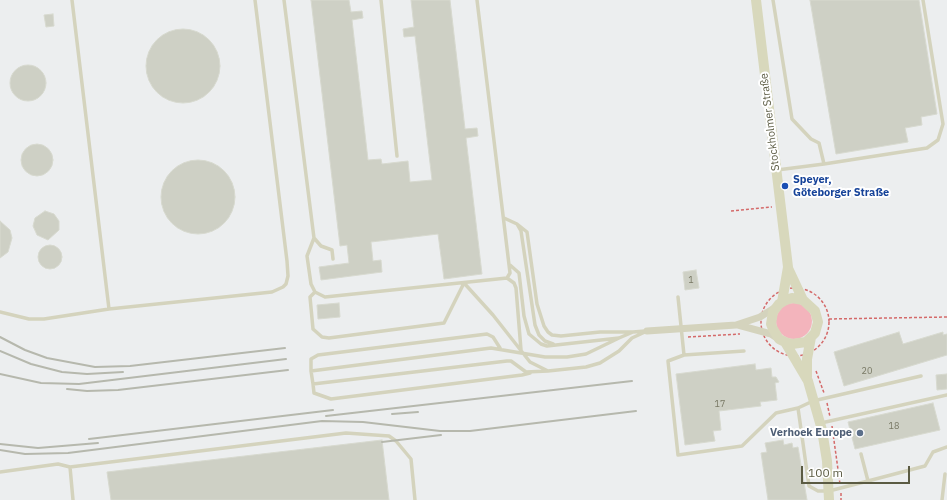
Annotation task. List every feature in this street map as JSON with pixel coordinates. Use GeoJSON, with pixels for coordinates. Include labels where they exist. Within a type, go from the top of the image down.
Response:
{"type":"FeatureCollection","features":[{"type":"Feature","properties":{"kind":"street","name":"Stockholmer Straße"},"geometry":{"type":"LineString","coordinates":[[756,0],[788,267],[803,300],[812,306],[817,316],[817,327],[811,337],[808,354],[808,381],[820,424],[827,461],[829,496]]}},
{"type":"Feature","properties":{"kind":"street","name":"Stockholmer Straße"},"geometry":{"type":"LineString","coordinates":[[788,267],[784,289],[779,305],[773,312],[771,324],[794,356],[808,381]]}},
{"type":"Feature","properties":{"kind":"street"},"geometry":{"type":"LineString","coordinates":[[647,331],[736,325],[760,318],[792,298],[803,300]]}},
{"type":"Feature","properties":{"kind":"street"},"geometry":{"type":"LineString","coordinates":[[736,325],[761,335],[799,344],[811,337]]}},
{"type":"Feature","properties":{"kind":"lane"},"geometry":{"type":"LineString","coordinates":[[72,0],[109,309]]}},
{"type":"Feature","properties":{"kind":"lane"},"geometry":{"type":"LineString","coordinates":[[0,312],[29,319],[44,319],[109,309],[272,292],[284,287],[288,276],[287,261],[255,0]]}},
{"type":"Feature","properties":{"kind":"lane"},"geometry":{"type":"LineString","coordinates":[[284,0],[314,238],[307,256],[311,284],[315,292],[325,297],[507,278],[514,283],[516,288],[522,352]]}},
{"type":"Feature","properties":{"kind":"lane"},"geometry":{"type":"LineString","coordinates":[[381,0],[397,156]]}},
{"type":"Feature","properties":{"kind":"lane"},"geometry":{"type":"LineString","coordinates":[[477,0],[510,265],[510,273],[507,278]]}},
{"type":"Feature","properties":{"kind":"lane"},"geometry":{"type":"LineString","coordinates":[[773,0],[792,119],[811,139],[819,143],[824,164]]}},
{"type":"Feature","properties":{"kind":"lane"},"geometry":{"type":"LineString","coordinates":[[776,170],[927,148],[938,140],[943,124],[923,0]]}},
{"type":"Feature","properties":{"kind":"lane"},"geometry":{"type":"LineString","coordinates":[[504,218],[517,224],[527,232],[538,304],[544,326],[548,332],[552,335],[561,336],[606,332],[647,331]]}},
{"type":"Feature","properties":{"kind":"lane"},"geometry":{"type":"LineString","coordinates":[[517,224],[522,236],[536,325],[539,335],[545,341],[558,345]]}},
{"type":"Feature","properties":{"kind":"lane"},"geometry":{"type":"LineString","coordinates":[[314,238],[321,246],[332,250],[333,258]]}},
{"type":"Feature","properties":{"kind":"lane"},"geometry":{"type":"LineString","coordinates":[[510,265],[518,273],[524,316],[529,334],[541,344],[558,345],[619,338]]}},
{"type":"Feature","properties":{"kind":"lane"},"geometry":{"type":"LineString","coordinates":[[315,292],[310,297],[313,329],[322,337],[329,338],[444,323],[464,283]]}},
{"type":"Feature","properties":{"kind":"lane"},"geometry":{"type":"LineString","coordinates":[[464,283],[493,315],[533,364],[548,371]]}},
{"type":"Feature","properties":{"kind":"lane"},"geometry":{"type":"LineString","coordinates":[[678,297],[684,355]]}},
{"type":"Feature","properties":{"kind":"lane"},"geometry":{"type":"LineString","coordinates":[[500,348],[493,337],[487,334],[318,355],[311,359],[314,393],[331,399],[586,367],[600,363],[619,351],[632,338],[647,331]]}},
{"type":"Feature","properties":{"kind":"lane"},"geometry":{"type":"LineString","coordinates":[[311,371],[500,348],[545,357],[575,356],[586,354],[633,332]]}},
{"type":"Feature","properties":{"kind":"lane"},"geometry":{"type":"LineString","coordinates":[[744,351],[684,355],[668,361],[678,455],[742,446],[776,413],[798,408],[813,401],[921,376]]}},
{"type":"Feature","properties":{"kind":"lane"},"geometry":{"type":"LineString","coordinates":[[313,384],[507,361],[531,373]]}},
{"type":"Feature","properties":{"kind":"lane"},"geometry":{"type":"LineString","coordinates":[[820,424],[947,395]]}},
{"type":"Feature","properties":{"kind":"lane"},"geometry":{"type":"LineString","coordinates":[[798,408],[809,486],[829,496],[868,482],[925,466],[933,452],[947,447]]}},
{"type":"Feature","properties":{"kind":"lane"},"geometry":{"type":"LineString","coordinates":[[0,472],[58,464],[70,467],[346,433],[389,436],[396,441],[411,459],[415,500]]}},
{"type":"Feature","properties":{"kind":"lane"},"geometry":{"type":"LineString","coordinates":[[861,454],[868,482]]}},
{"type":"Feature","properties":{"kind":"lane"},"geometry":{"type":"LineString","coordinates":[[70,467],[73,500]]}},
{"type":"Feature","properties":{"kind":"lane"},"geometry":{"type":"LineString","coordinates":[[942,500],[944,474]]}},
{"type":"Feature","properties":{"kind":"path"},"geometry":{"type":"LineString","coordinates":[[731,211],[768,208]]}},
{"type":"Feature","properties":{"kind":"path"},"geometry":{"type":"LineString","coordinates":[[797,288],[813,292],[824,304],[829,319],[826,336],[822,343],[808,354],[794,356],[775,350],[761,335],[760,318],[763,307],[769,299],[784,289],[797,288]]}},
{"type":"Feature","properties":{"kind":"path"},"geometry":{"type":"LineString","coordinates":[[829,319],[947,317]]}},
{"type":"Feature","properties":{"kind":"path"},"geometry":{"type":"LineString","coordinates":[[683,337],[731,333],[745,334]]}},
{"type":"Feature","properties":{"kind":"path"},"geometry":{"type":"LineString","coordinates":[[761,335],[765,340]]}},
{"type":"Feature","properties":{"kind":"shaded area"},"geometry":{"type":"Polygon","coordinates":[[[794,303],[807,308],[812,321],[807,334],[794,339],[781,334],[776,321],[781,308],[794,303]]]}},
{"type":"Feature","properties":{"kind":"building"},"geometry":{"type":"Polygon","coordinates":[[[311,0],[349,0],[351,12],[362,11],[363,18],[352,20],[368,160],[381,159],[382,164],[408,161],[410,182],[432,180],[415,36],[404,37],[403,29],[414,27],[411,0],[450,0],[465,129],[477,128],[478,136],[466,138],[482,274],[444,279],[438,234],[371,242],[373,261],[381,260],[382,272],[321,280],[319,267],[349,263],[347,245],[340,246],[311,0]]]}},
{"type":"Feature","properties":{"kind":"building"},"geometry":{"type":"Polygon","coordinates":[[[810,0],[919,0],[937,114],[921,117],[922,125],[905,128],[908,142],[836,154],[810,0]]]}},
{"type":"Feature","properties":{"kind":"building"},"geometry":{"type":"Polygon","coordinates":[[[53,14],[54,26],[46,27],[44,15],[53,14]]]}},
{"type":"Feature","properties":{"kind":"building"},"geometry":{"type":"Polygon","coordinates":[[[183,29],[204,35],[214,45],[220,66],[214,87],[204,97],[183,103],[162,97],[152,87],[146,66],[152,45],[162,35],[183,29]]]}},
{"type":"Feature","properties":{"kind":"building"},"geometry":{"type":"Polygon","coordinates":[[[28,65],[38,68],[43,73],[46,83],[43,93],[38,98],[28,101],[18,98],[13,93],[10,83],[13,73],[18,68],[28,65]]]}},
{"type":"Feature","properties":{"kind":"building"},"geometry":{"type":"Polygon","coordinates":[[[34,144],[40,144],[50,151],[53,160],[52,166],[46,173],[40,176],[34,176],[24,169],[21,163],[21,157],[28,147],[34,144]]]}},
{"type":"Feature","properties":{"kind":"building"},"geometry":{"type":"Polygon","coordinates":[[[198,160],[219,166],[229,176],[235,197],[229,218],[219,228],[198,234],[177,228],[167,218],[161,197],[167,176],[177,166],[198,160]]]}},
{"type":"Feature","properties":{"kind":"building"},"geometry":{"type":"Polygon","coordinates":[[[45,211],[54,214],[59,221],[59,230],[48,240],[37,235],[33,226],[35,218],[45,211]]]}},
{"type":"Feature","properties":{"kind":"building"},"geometry":{"type":"Polygon","coordinates":[[[0,221],[10,230],[12,238],[8,252],[0,258],[0,221]]]}},
{"type":"Feature","properties":{"kind":"building"},"geometry":{"type":"Polygon","coordinates":[[[50,245],[59,248],[62,257],[59,266],[50,269],[41,266],[38,257],[41,248],[50,245]]]}},
{"type":"Feature","properties":{"kind":"building"},"geometry":{"type":"Polygon","coordinates":[[[696,270],[699,288],[685,290],[683,272],[696,270]]]}},
{"type":"Feature","properties":{"kind":"building"},"geometry":{"type":"Polygon","coordinates":[[[339,303],[340,317],[318,319],[317,305],[339,303]]]}},
{"type":"Feature","properties":{"kind":"building"},"geometry":{"type":"Polygon","coordinates":[[[899,332],[903,344],[943,332],[943,335],[947,334],[947,355],[844,386],[834,352],[899,332]]]}},
{"type":"Feature","properties":{"kind":"building"},"geometry":{"type":"Polygon","coordinates":[[[755,364],[756,370],[771,368],[772,377],[776,377],[779,382],[775,383],[777,400],[760,402],[761,406],[719,411],[721,430],[713,431],[715,441],[685,445],[676,374],[755,364]]]}},
{"type":"Feature","properties":{"kind":"building"},"geometry":{"type":"Polygon","coordinates":[[[947,374],[947,389],[937,390],[936,375],[947,374]]]}},
{"type":"Feature","properties":{"kind":"building"},"geometry":{"type":"Polygon","coordinates":[[[933,403],[940,430],[855,449],[848,422],[933,403]]]}},
{"type":"Feature","properties":{"kind":"building"},"geometry":{"type":"Polygon","coordinates":[[[382,440],[389,500],[111,500],[107,472],[382,440]]]}},
{"type":"Feature","properties":{"kind":"building"},"geometry":{"type":"Polygon","coordinates":[[[783,440],[784,445],[792,443],[793,448],[798,447],[807,500],[768,500],[761,453],[767,452],[765,443],[783,440]]]}},
{"type":"Feature","properties":{"kind":"railway"},"geometry":{"type":"LineString","coordinates":[[0,337],[25,350],[47,358],[95,367],[130,366],[285,348]]}},
{"type":"Feature","properties":{"kind":"railway"},"geometry":{"type":"LineString","coordinates":[[0,351],[31,364],[62,372],[87,374],[123,372]]}},
{"type":"Feature","properties":{"kind":"railway"},"geometry":{"type":"LineString","coordinates":[[0,374],[41,383],[79,384],[286,359]]}},
{"type":"Feature","properties":{"kind":"railway"},"geometry":{"type":"LineString","coordinates":[[67,389],[87,391],[118,390],[288,370]]}},
{"type":"Feature","properties":{"kind":"railway"},"geometry":{"type":"LineString","coordinates":[[326,416],[632,381]]}},
{"type":"Feature","properties":{"kind":"railway"},"geometry":{"type":"LineString","coordinates":[[89,439],[333,410]]}},
{"type":"Feature","properties":{"kind":"railway"},"geometry":{"type":"LineString","coordinates":[[0,450],[25,454],[68,453],[322,421],[363,422],[440,431],[470,431],[636,411]]}},
{"type":"Feature","properties":{"kind":"railway"},"geometry":{"type":"LineString","coordinates":[[392,414],[418,412]]}},
{"type":"Feature","properties":{"kind":"railway"},"geometry":{"type":"LineString","coordinates":[[382,442],[441,435]]}},
{"type":"Feature","properties":{"kind":"railway"},"geometry":{"type":"LineString","coordinates":[[0,444],[38,448],[98,443]]}},
{"type":"Feature","properties":{"kind":"place","name":"Speyer, Göteborger Straße"},"geometry":{"type":"Point","coordinates":[785,186]}},
{"type":"Feature","properties":{"kind":"place","name":"Verhoek Europe"},"geometry":{"type":"Point","coordinates":[860,433]}}]}
